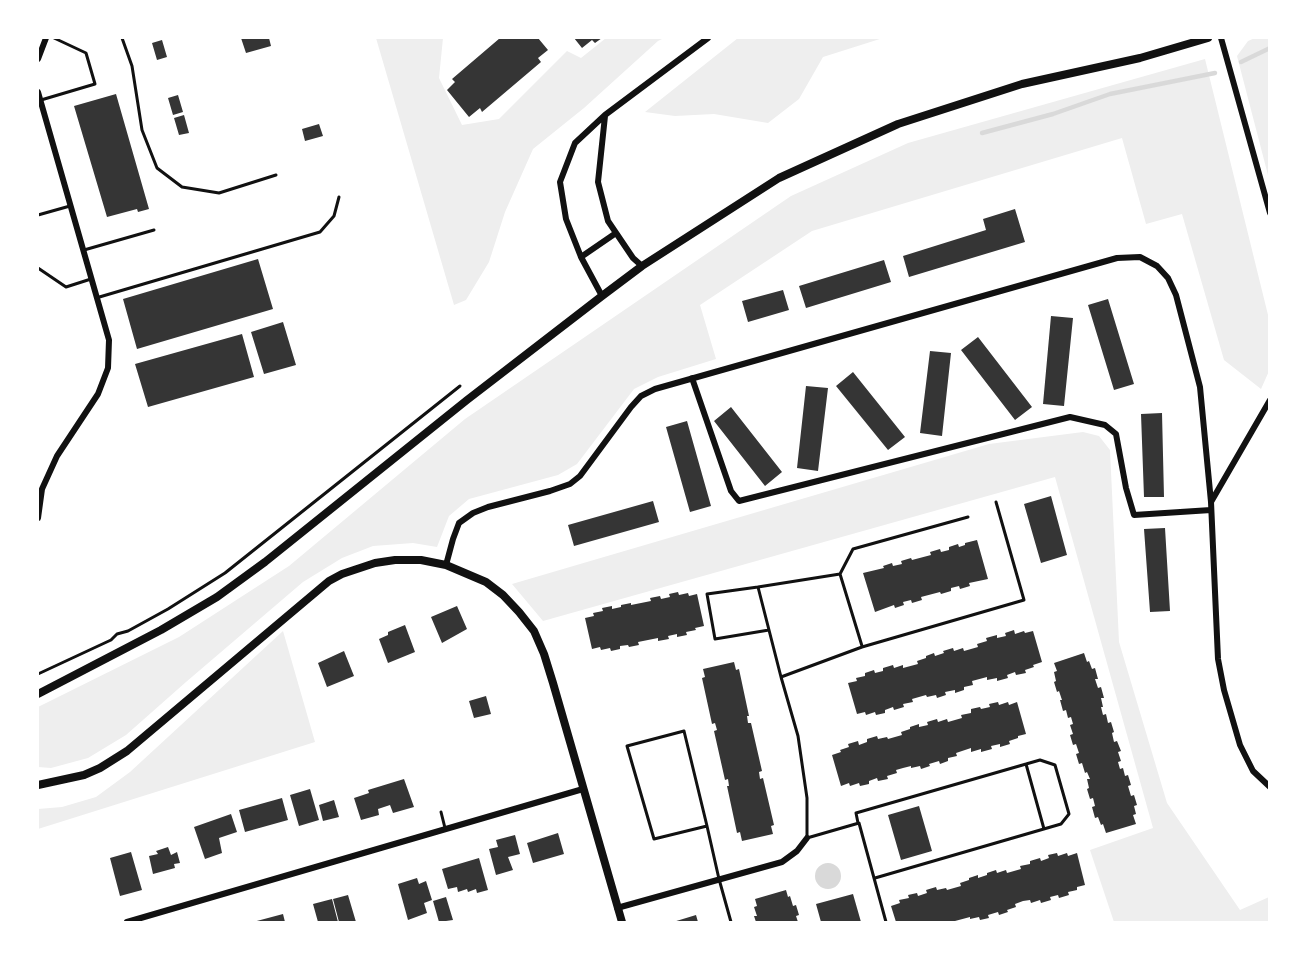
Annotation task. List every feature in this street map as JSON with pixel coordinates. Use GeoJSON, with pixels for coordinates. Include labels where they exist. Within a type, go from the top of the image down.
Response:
{"type":"FeatureCollection","features":[{"type":"Feature","properties":{"kind":"street"},"geometry":{"type":"LineString","coordinates":[[38,59],[46,38]]}},
{"type":"Feature","properties":{"kind":"street"},"geometry":{"type":"LineString","coordinates":[[602,296],[581,257],[566,219],[560,182],[575,143],[605,115],[708,38]]}},
{"type":"Feature","properties":{"kind":"street"},"geometry":{"type":"LineString","coordinates":[[38,694],[161,630],[217,597],[265,562],[466,400],[642,266],[779,178],[898,124],[1022,84],[1140,58],[1208,38]]}},
{"type":"Feature","properties":{"kind":"street"},"geometry":{"type":"LineString","coordinates":[[1221,38],[1269,213]]}},
{"type":"Feature","properties":{"kind":"street"},"geometry":{"type":"LineString","coordinates":[[38,92],[109,340],[108,368],[98,394],[57,456],[42,489],[38,514]]}},
{"type":"Feature","properties":{"kind":"street"},"geometry":{"type":"LineString","coordinates":[[605,115],[598,183],[608,221],[633,258],[642,266]]}},
{"type":"Feature","properties":{"kind":"street"},"geometry":{"type":"LineString","coordinates":[[581,257],[616,233]]}},
{"type":"Feature","properties":{"kind":"street"},"geometry":{"type":"LineString","coordinates":[[446,565],[459,523],[473,513],[488,507],[570,484],[580,476],[631,407],[641,396],[655,389],[1117,258],[1140,257],[1156,266],[1168,278],[1176,295],[1200,387],[1211,506],[1218,658],[1224,690],[1240,745],[1253,771],[1269,787]]}},
{"type":"Feature","properties":{"kind":"street"},"geometry":{"type":"LineString","coordinates":[[692,378],[731,491],[739,501],[1070,417],[1105,425],[1116,434],[1126,488],[1134,515],[1211,506]]}},
{"type":"Feature","properties":{"kind":"street"},"geometry":{"type":"LineString","coordinates":[[1211,506],[1269,400]]}},
{"type":"Feature","properties":{"kind":"street"},"geometry":{"type":"LineString","coordinates":[[38,785],[84,775],[127,751],[329,581],[375,563],[395,560],[421,560],[446,565],[486,582],[503,595],[534,631],[544,654],[622,922]]}},
{"type":"Feature","properties":{"kind":"street"},"geometry":{"type":"LineString","coordinates":[[127,922],[583,789]]}},
{"type":"Feature","properties":{"kind":"street"},"geometry":{"type":"LineString","coordinates":[[617,908],[782,862],[797,851],[807,838]]}},
{"type":"Feature","properties":{"kind":"lane"},"geometry":{"type":"LineString","coordinates":[[40,100],[95,84],[86,54],[54,38]]}},
{"type":"Feature","properties":{"kind":"lane"},"geometry":{"type":"LineString","coordinates":[[122,38],[132,66],[142,130],[157,168],[182,187],[219,193],[276,175]]}},
{"type":"Feature","properties":{"kind":"lane"},"geometry":{"type":"LineString","coordinates":[[96,298],[320,232],[334,216],[339,197]]}},
{"type":"Feature","properties":{"kind":"lane"},"geometry":{"type":"LineString","coordinates":[[38,215],[70,206]]}},
{"type":"Feature","properties":{"kind":"lane"},"geometry":{"type":"LineString","coordinates":[[83,250],[154,230]]}},
{"type":"Feature","properties":{"kind":"lane"},"geometry":{"type":"LineString","coordinates":[[38,268],[66,287],[91,279]]}},
{"type":"Feature","properties":{"kind":"lane"},"geometry":{"type":"LineString","coordinates":[[781,677],[862,646],[1024,600],[996,502]]}},
{"type":"Feature","properties":{"kind":"lane"},"geometry":{"type":"LineString","coordinates":[[862,646],[840,574],[853,549],[968,517]]}},
{"type":"Feature","properties":{"kind":"lane"},"geometry":{"type":"LineString","coordinates":[[769,630],[715,639],[707,594],[840,574]]}},
{"type":"Feature","properties":{"kind":"lane"},"geometry":{"type":"LineString","coordinates":[[758,587],[798,736],[807,798],[807,838],[859,823]]}},
{"type":"Feature","properties":{"kind":"lane"},"geometry":{"type":"LineString","coordinates":[[706,826],[654,839],[627,746],[684,731],[731,922]]}},
{"type":"Feature","properties":{"kind":"lane"},"geometry":{"type":"LineString","coordinates":[[875,878],[1061,824],[1069,814],[1055,765],[1041,760],[856,813],[886,922]]}},
{"type":"Feature","properties":{"kind":"lane"},"geometry":{"type":"LineString","coordinates":[[1026,764],[1044,828]]}},
{"type":"Feature","properties":{"kind":"lane"},"geometry":{"type":"LineString","coordinates":[[441,812],[446,829]]}},
{"type":"Feature","properties":{"kind":"path"},"geometry":{"type":"LineString","coordinates":[[38,674],[111,640],[117,634],[128,631],[225,573],[460,386]]}},
{"type":"Feature","properties":{"kind":"shaded area"},"geometry":{"type":"Polygon","coordinates":[[[376,38],[443,38],[439,78],[462,125],[499,119],[567,51],[581,58],[606,38],[664,38],[533,149],[505,212],[489,262],[466,300],[454,305],[376,38]]]}},
{"type":"Feature","properties":{"kind":"shaded area"},"geometry":{"type":"Polygon","coordinates":[[[738,38],[883,38],[823,57],[799,99],[768,123],[714,114],[675,116],[645,112],[738,38]]]}},
{"type":"Feature","properties":{"kind":"shaded area"},"geometry":{"type":"Polygon","coordinates":[[[1255,38],[1269,38],[1269,179],[1237,56],[1248,41],[1255,38]]]}},
{"type":"Feature","properties":{"kind":"shaded area"},"geometry":{"type":"Polygon","coordinates":[[[1205,59],[1269,319],[1269,371],[1261,389],[1224,360],[1182,214],[1146,224],[1122,138],[812,231],[700,305],[716,359],[658,377],[634,389],[577,464],[558,475],[469,499],[449,516],[437,547],[413,543],[373,546],[342,558],[303,582],[126,735],[88,758],[51,768],[38,767],[38,707],[179,637],[289,566],[465,419],[791,196],[908,143],[1205,59]]]}},
{"type":"Feature","properties":{"kind":"shaded area"},"geometry":{"type":"Polygon","coordinates":[[[1083,432],[1099,436],[1110,450],[1119,642],[1167,803],[1240,910],[1269,897],[1269,922],[1114,922],[1090,850],[1153,828],[1055,477],[543,621],[512,584],[989,444],[1083,432]]]}},
{"type":"Feature","properties":{"kind":"shaded area"},"geometry":{"type":"Polygon","coordinates":[[[283,631],[315,742],[38,829],[38,809],[62,807],[96,797],[130,772],[283,631]]]}},
{"type":"Feature","properties":{"kind":"shaded area"},"geometry":{"type":"Polygon","coordinates":[[[828,863],[837,867],[841,876],[837,885],[828,889],[819,885],[815,876],[819,867],[828,863]]]}},
{"type":"Feature","properties":{"kind":"building"},"geometry":{"type":"Polygon","coordinates":[[[241,38],[269,38],[271,46],[246,53],[241,38]]]}},
{"type":"Feature","properties":{"kind":"building"},"geometry":{"type":"Polygon","coordinates":[[[500,38],[538,38],[548,50],[538,58],[541,62],[482,112],[480,108],[469,117],[447,90],[455,82],[452,79],[500,38]]]}},
{"type":"Feature","properties":{"kind":"building"},"geometry":{"type":"Polygon","coordinates":[[[574,38],[602,38],[595,43],[592,40],[582,48],[574,38]]]}},
{"type":"Feature","properties":{"kind":"building"},"geometry":{"type":"Polygon","coordinates":[[[162,40],[167,57],[157,60],[152,43],[162,40]]]}},
{"type":"Feature","properties":{"kind":"building"},"geometry":{"type":"Polygon","coordinates":[[[116,94],[149,209],[138,212],[137,209],[107,217],[74,106],[116,94]]]}},
{"type":"Feature","properties":{"kind":"building"},"geometry":{"type":"Polygon","coordinates":[[[178,95],[183,112],[173,115],[168,98],[178,95]]]}},
{"type":"Feature","properties":{"kind":"building"},"geometry":{"type":"Polygon","coordinates":[[[184,115],[189,133],[179,135],[174,118],[184,115]]]}},
{"type":"Feature","properties":{"kind":"building"},"geometry":{"type":"Polygon","coordinates":[[[319,124],[323,136],[305,141],[302,129],[319,124]]]}},
{"type":"Feature","properties":{"kind":"building"},"geometry":{"type":"Polygon","coordinates":[[[1015,209],[1025,242],[909,277],[903,256],[986,230],[983,219],[1015,209]]]}},
{"type":"Feature","properties":{"kind":"building"},"geometry":{"type":"Polygon","coordinates":[[[258,259],[273,309],[137,349],[123,299],[258,259]]]}},
{"type":"Feature","properties":{"kind":"building"},"geometry":{"type":"Polygon","coordinates":[[[884,260],[891,282],[806,308],[799,286],[884,260]]]}},
{"type":"Feature","properties":{"kind":"building"},"geometry":{"type":"Polygon","coordinates":[[[783,290],[789,310],[748,322],[742,301],[783,290]]]}},
{"type":"Feature","properties":{"kind":"building"},"geometry":{"type":"Polygon","coordinates":[[[1108,299],[1134,384],[1114,390],[1088,305],[1108,299]]]}},
{"type":"Feature","properties":{"kind":"building"},"geometry":{"type":"Polygon","coordinates":[[[1051,316],[1073,318],[1064,406],[1043,404],[1051,316]]]}},
{"type":"Feature","properties":{"kind":"building"},"geometry":{"type":"Polygon","coordinates":[[[283,322],[296,365],[264,374],[251,332],[283,322]]]}},
{"type":"Feature","properties":{"kind":"building"},"geometry":{"type":"Polygon","coordinates":[[[242,334],[254,377],[148,407],[135,364],[242,334]]]}},
{"type":"Feature","properties":{"kind":"building"},"geometry":{"type":"Polygon","coordinates":[[[978,337],[1032,407],[1015,420],[961,350],[978,337]]]}},
{"type":"Feature","properties":{"kind":"building"},"geometry":{"type":"Polygon","coordinates":[[[930,351],[951,353],[942,436],[920,433],[930,351]]]}},
{"type":"Feature","properties":{"kind":"building"},"geometry":{"type":"Polygon","coordinates":[[[853,372],[905,437],[888,450],[836,386],[853,372]]]}},
{"type":"Feature","properties":{"kind":"building"},"geometry":{"type":"Polygon","coordinates":[[[806,386],[828,388],[818,471],[797,468],[806,386]]]}},
{"type":"Feature","properties":{"kind":"building"},"geometry":{"type":"Polygon","coordinates":[[[731,407],[782,472],[765,486],[714,421],[731,407]]]}},
{"type":"Feature","properties":{"kind":"building"},"geometry":{"type":"Polygon","coordinates":[[[1162,413],[1164,497],[1144,497],[1141,414],[1162,413]]]}},
{"type":"Feature","properties":{"kind":"building"},"geometry":{"type":"Polygon","coordinates":[[[687,421],[711,506],[690,512],[666,427],[687,421]]]}},
{"type":"Feature","properties":{"kind":"building"},"geometry":{"type":"Polygon","coordinates":[[[1051,496],[1067,555],[1041,563],[1024,504],[1051,496]]]}},
{"type":"Feature","properties":{"kind":"building"},"geometry":{"type":"Polygon","coordinates":[[[653,501],[659,522],[574,546],[568,525],[653,501]]]}},
{"type":"Feature","properties":{"kind":"building"},"geometry":{"type":"Polygon","coordinates":[[[1165,528],[1170,611],[1150,612],[1144,529],[1165,528]]]}},
{"type":"Feature","properties":{"kind":"building"},"geometry":{"type":"Polygon","coordinates":[[[977,540],[988,579],[875,612],[863,573],[884,568],[883,566],[892,563],[893,566],[902,564],[901,561],[931,555],[930,552],[940,549],[941,552],[949,550],[949,547],[958,544],[959,547],[977,540]]]}},
{"type":"Feature","properties":{"kind":"building"},"geometry":{"type":"Polygon","coordinates":[[[678,592],[679,595],[697,594],[704,626],[686,632],[687,635],[677,637],[677,634],[668,636],[669,639],[658,641],[658,638],[638,642],[639,645],[620,646],[620,649],[611,651],[610,648],[592,649],[585,618],[603,611],[602,608],[612,606],[612,609],[621,607],[621,605],[651,601],[650,598],[660,596],[661,599],[678,592]]]}},
{"type":"Feature","properties":{"kind":"building"},"geometry":{"type":"Polygon","coordinates":[[[457,606],[467,629],[442,643],[431,617],[457,606]]]}},
{"type":"Feature","properties":{"kind":"building"},"geometry":{"type":"Polygon","coordinates":[[[405,625],[415,652],[388,663],[379,639],[388,635],[388,632],[405,625]]]}},
{"type":"Feature","properties":{"kind":"building"},"geometry":{"type":"Polygon","coordinates":[[[1014,630],[1015,634],[1033,631],[1042,662],[1025,670],[1026,673],[1016,675],[1015,672],[1007,675],[1008,678],[997,681],[997,678],[987,680],[987,677],[972,681],[973,685],[964,687],[964,690],[955,693],[955,690],[945,692],[946,695],[937,698],[936,695],[927,697],[926,695],[912,699],[913,702],[903,704],[904,707],[894,710],[893,707],[885,710],[885,713],[857,714],[848,683],[857,681],[856,678],[865,676],[865,673],[874,670],[875,673],[883,671],[883,668],[893,665],[894,668],[903,665],[903,668],[918,664],[917,661],[926,656],[934,653],[935,656],[953,648],[954,651],[963,648],[964,651],[978,647],[977,644],[987,641],[986,638],[997,635],[997,638],[1006,636],[1005,633],[1014,630]]]}},
{"type":"Feature","properties":{"kind":"building"},"geometry":{"type":"Polygon","coordinates":[[[344,651],[354,676],[327,687],[318,663],[344,651]]]}},
{"type":"Feature","properties":{"kind":"building"},"geometry":{"type":"Polygon","coordinates":[[[1084,653],[1092,669],[1095,668],[1098,679],[1095,679],[1098,688],[1101,687],[1104,698],[1101,698],[1103,715],[1106,714],[1108,723],[1111,722],[1114,742],[1117,741],[1121,751],[1118,752],[1121,761],[1118,762],[1120,769],[1123,768],[1125,776],[1128,775],[1131,796],[1134,795],[1137,805],[1134,806],[1136,814],[1133,815],[1136,824],[1106,833],[1098,817],[1095,818],[1092,807],[1095,806],[1093,798],[1090,799],[1087,789],[1089,788],[1087,779],[1090,779],[1082,763],[1079,764],[1076,754],[1079,753],[1070,735],[1073,734],[1070,725],[1073,724],[1071,717],[1068,718],[1066,710],[1063,711],[1060,700],[1062,700],[1054,682],[1056,681],[1054,672],[1057,671],[1054,663],[1084,653]]]}},
{"type":"Feature","properties":{"kind":"building"},"geometry":{"type":"Polygon","coordinates":[[[734,662],[736,670],[739,669],[749,716],[747,716],[748,723],[751,723],[762,771],[759,772],[760,779],[763,778],[774,825],[771,826],[773,834],[742,841],[740,832],[737,833],[727,786],[729,786],[728,779],[725,780],[714,731],[717,730],[715,723],[712,724],[702,678],[705,677],[703,669],[734,662]]]}},
{"type":"Feature","properties":{"kind":"building"},"geometry":{"type":"Polygon","coordinates":[[[486,696],[491,714],[474,718],[469,701],[486,696]]]}},
{"type":"Feature","properties":{"kind":"building"},"geometry":{"type":"Polygon","coordinates":[[[998,702],[999,705],[1008,702],[1009,705],[1017,702],[1026,734],[1009,741],[1010,744],[1000,747],[1000,744],[991,746],[992,749],[981,752],[981,749],[971,752],[971,748],[956,753],[957,756],[948,758],[948,761],[940,764],[939,761],[921,769],[920,766],[911,768],[911,766],[896,770],[897,773],[887,776],[888,779],[878,781],[877,778],[869,781],[869,784],[860,786],[859,783],[850,786],[849,783],[841,786],[832,755],[849,747],[848,744],[858,741],[859,745],[877,736],[878,739],[887,737],[888,739],[902,735],[901,732],[910,727],[919,724],[919,727],[928,725],[927,722],[937,719],[938,722],[947,719],[948,722],[971,713],[971,709],[990,707],[989,704],[998,702]]]}},
{"type":"Feature","properties":{"kind":"building"},"geometry":{"type":"Polygon","coordinates":[[[404,779],[414,807],[393,813],[390,805],[378,809],[379,815],[361,820],[354,798],[369,793],[368,790],[404,779]]]}},
{"type":"Feature","properties":{"kind":"building"},"geometry":{"type":"Polygon","coordinates":[[[310,789],[319,820],[299,826],[290,795],[310,789]]]}},
{"type":"Feature","properties":{"kind":"building"},"geometry":{"type":"Polygon","coordinates":[[[282,798],[288,820],[245,832],[239,810],[282,798]]]}},
{"type":"Feature","properties":{"kind":"building"},"geometry":{"type":"Polygon","coordinates":[[[334,800],[339,817],[323,821],[319,805],[334,800]]]}},
{"type":"Feature","properties":{"kind":"building"},"geometry":{"type":"Polygon","coordinates":[[[919,806],[932,851],[901,860],[888,815],[919,806]]]}},
{"type":"Feature","properties":{"kind":"building"},"geometry":{"type":"Polygon","coordinates":[[[231,814],[237,832],[219,838],[222,853],[205,859],[194,827],[231,814]]]}},
{"type":"Feature","properties":{"kind":"building"},"geometry":{"type":"Polygon","coordinates":[[[558,833],[564,854],[533,863],[527,843],[558,833]]]}},
{"type":"Feature","properties":{"kind":"building"},"geometry":{"type":"Polygon","coordinates":[[[515,835],[520,854],[508,857],[513,870],[496,875],[489,849],[498,847],[496,840],[515,835]]]}},
{"type":"Feature","properties":{"kind":"building"},"geometry":{"type":"Polygon","coordinates":[[[168,847],[171,855],[177,852],[180,863],[174,864],[175,868],[153,874],[149,856],[158,854],[156,851],[168,847]]]}},
{"type":"Feature","properties":{"kind":"building"},"geometry":{"type":"Polygon","coordinates":[[[131,852],[142,890],[120,896],[110,858],[131,852]]]}},
{"type":"Feature","properties":{"kind":"building"},"geometry":{"type":"Polygon","coordinates":[[[1057,853],[1058,856],[1067,853],[1068,856],[1077,853],[1085,885],[1068,892],[1069,895],[1059,898],[1058,895],[1050,897],[1051,900],[1041,903],[1040,900],[1031,903],[1030,900],[1023,901],[1015,904],[1016,907],[1007,910],[1008,912],[999,915],[998,912],[988,915],[989,918],[980,920],[979,917],[970,919],[970,917],[956,922],[896,922],[891,906],[900,903],[899,900],[909,898],[908,895],[917,893],[918,896],[936,887],[937,890],[946,888],[947,890],[961,886],[960,883],[969,878],[978,875],[978,878],[996,870],[997,873],[1006,870],[1007,873],[1021,869],[1020,866],[1030,864],[1030,861],[1040,858],[1041,861],[1049,858],[1048,855],[1057,853]]]}},
{"type":"Feature","properties":{"kind":"building"},"geometry":{"type":"Polygon","coordinates":[[[479,858],[488,890],[477,893],[476,889],[458,892],[457,887],[448,889],[442,869],[479,858]]]}},
{"type":"Feature","properties":{"kind":"building"},"geometry":{"type":"Polygon","coordinates":[[[417,878],[419,884],[426,881],[432,900],[424,903],[427,913],[408,920],[398,884],[417,878]]]}},
{"type":"Feature","properties":{"kind":"building"},"geometry":{"type":"Polygon","coordinates":[[[786,890],[793,906],[796,905],[799,915],[796,916],[798,922],[756,922],[755,899],[786,890]]]}},
{"type":"Feature","properties":{"kind":"building"},"geometry":{"type":"Polygon","coordinates":[[[853,894],[861,922],[821,922],[816,904],[853,894]]]}},
{"type":"Feature","properties":{"kind":"building"},"geometry":{"type":"Polygon","coordinates":[[[348,895],[356,922],[339,922],[333,899],[348,895]]]}},
{"type":"Feature","properties":{"kind":"building"},"geometry":{"type":"Polygon","coordinates":[[[446,897],[453,920],[439,922],[433,901],[446,897]]]}},
{"type":"Feature","properties":{"kind":"building"},"geometry":{"type":"Polygon","coordinates":[[[332,899],[338,922],[318,922],[313,904],[332,899]]]}},
{"type":"Feature","properties":{"kind":"building"},"geometry":{"type":"Polygon","coordinates":[[[283,914],[285,922],[253,922],[283,914]]]}},
{"type":"Feature","properties":{"kind":"building"},"geometry":{"type":"Polygon","coordinates":[[[696,915],[698,922],[673,922],[696,915]]]}},
{"type":"Feature","properties":{"kind":"waterway"},"geometry":{"type":"LineString","coordinates":[[1241,62],[1270,48]]}},
{"type":"Feature","properties":{"kind":"waterway"},"geometry":{"type":"LineString","coordinates":[[982,133],[1053,114],[1110,94],[1215,73]]}}]}
